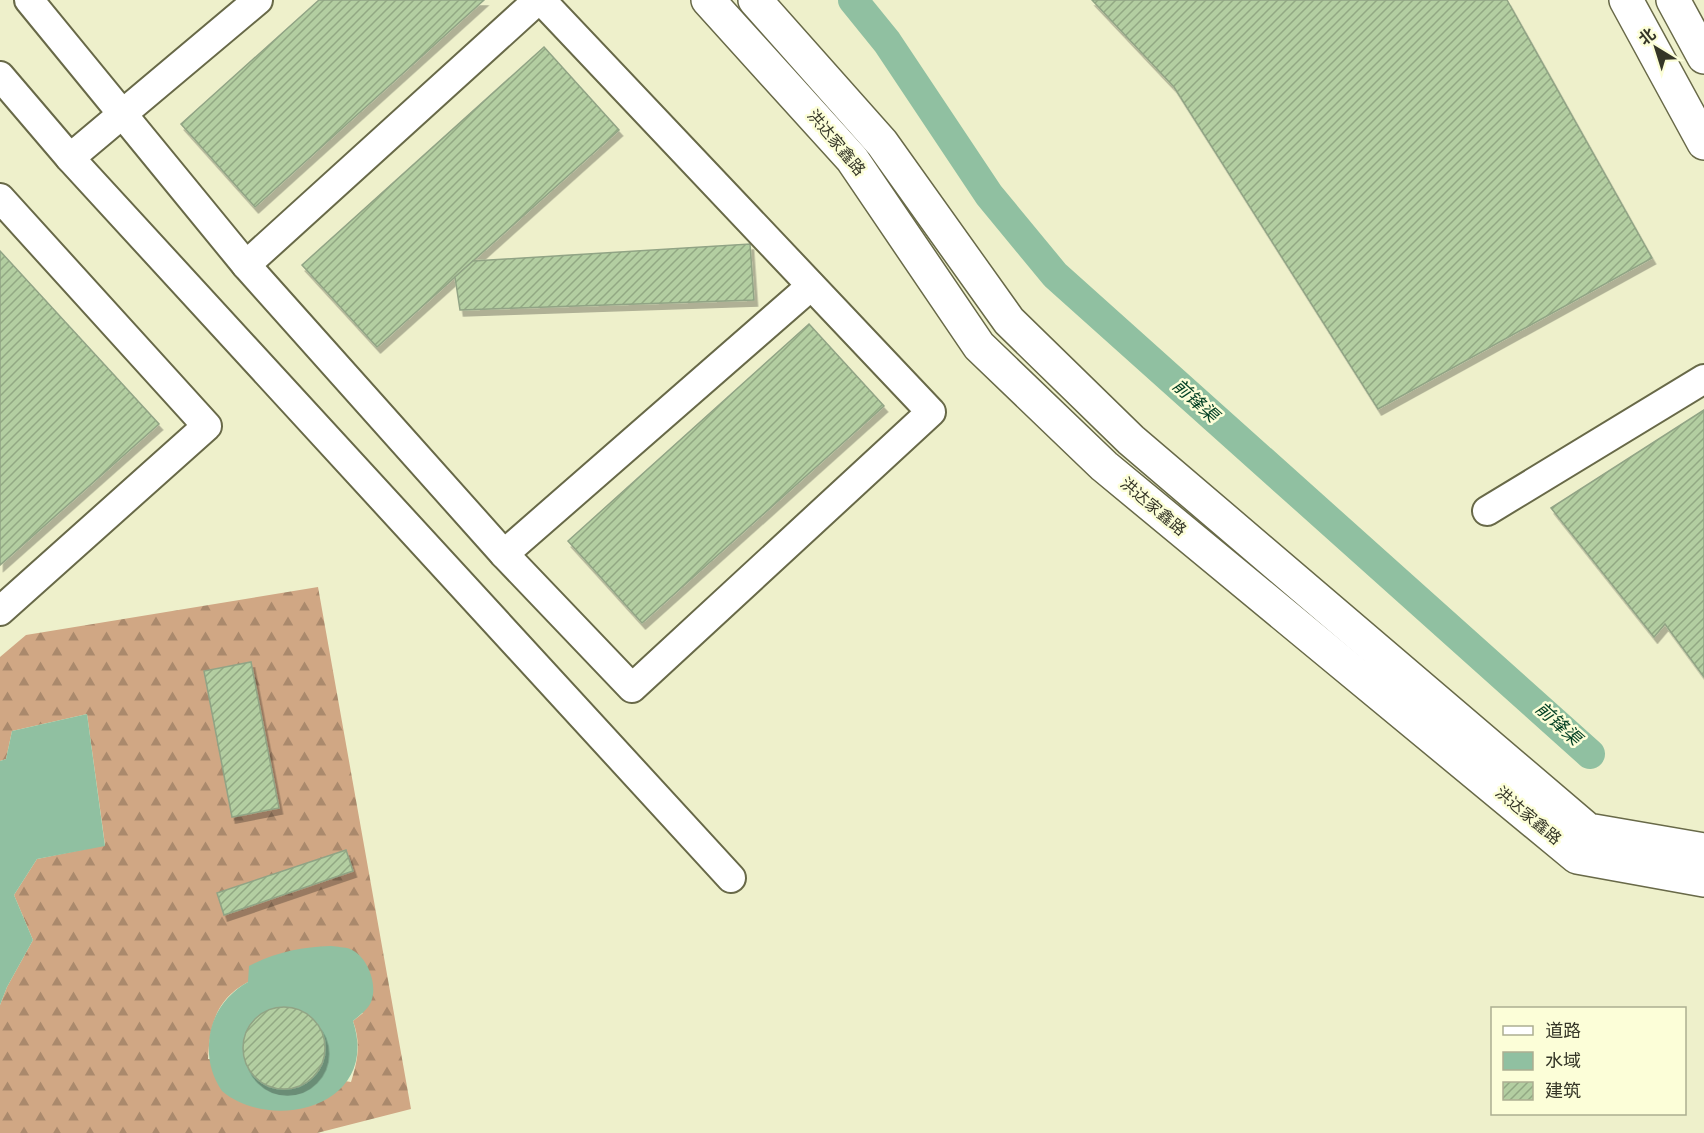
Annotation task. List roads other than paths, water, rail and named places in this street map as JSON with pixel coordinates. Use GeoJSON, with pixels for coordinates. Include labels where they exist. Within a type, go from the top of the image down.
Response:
{"type":"FeatureCollection","features":[{"type":"Feature","properties":{"kind":"main road","name":"洪达家鑫路"},"geometry":{"type":"LineString","coordinates":[[708,0],[852,159],[979,346],[1104,466],[1577,857],[1704,880]]}},
{"type":"Feature","properties":{"kind":"main road","name":"洪达家鑫路"},"geometry":{"type":"LineString","coordinates":[[755,0],[882,144],[1009,321],[1131,440],[1587,830],[1704,850]]}},
{"type":"Feature","properties":{"kind":"main road"},"geometry":{"type":"LineString","coordinates":[[1626,0],[1704,143]]}},
{"type":"Feature","properties":{"kind":"main road"},"geometry":{"type":"LineString","coordinates":[[1673,0],[1704,57]]}},
{"type":"Feature","properties":{"kind":"street"},"geometry":{"type":"LineString","coordinates":[[29,0],[246,266],[504,554],[632,688],[931,412],[540,0],[246,266]]}},
{"type":"Feature","properties":{"kind":"street"},"geometry":{"type":"LineString","coordinates":[[70,158],[258,0]]}},
{"type":"Feature","properties":{"kind":"street"},"geometry":{"type":"LineString","coordinates":[[0,76],[70,158],[731,878]]}},
{"type":"Feature","properties":{"kind":"street"},"geometry":{"type":"LineString","coordinates":[[0,198],[207,426],[0,611]]}},
{"type":"Feature","properties":{"kind":"street"},"geometry":{"type":"LineString","coordinates":[[504,554],[811,286]]}},
{"type":"Feature","properties":{"kind":"street"},"geometry":{"type":"LineString","coordinates":[[1487,512],[1704,379]]}},
{"type":"Feature","properties":{"kind":"water"},"geometry":{"type":"Polygon","coordinates":[[[87,714],[105,846],[37,859],[14,895],[33,940],[7,987],[0,1005],[0,761],[6,759],[12,731],[87,714]]]}},
{"type":"Feature","properties":{"kind":"water"},"geometry":{"type":"Polygon","coordinates":[[[331,946],[348,948],[356,952],[366,963],[372,978],[372,999],[353,1021],[357,1050],[351,1074],[337,1092],[316,1104],[292,1110],[267,1110],[243,1104],[222,1091],[213,1074],[210,1062],[210,1034],[220,1008],[232,993],[248,982],[249,966],[289,951],[331,946]]]}},
{"type":"Feature","properties":{"kind":"waterway","name":"前锋渠"},"geometry":{"type":"LineString","coordinates":[[853,0],[887,42],[989,195],[1055,275],[1590,754]]}}]}
